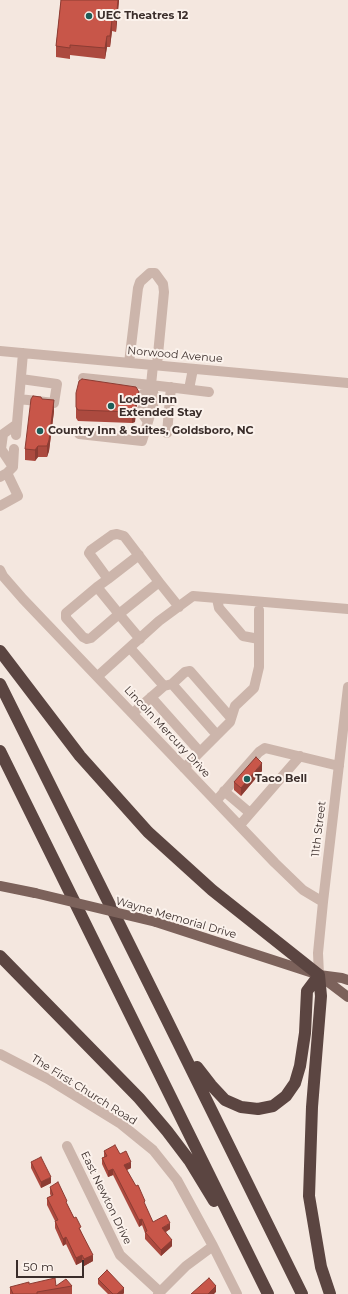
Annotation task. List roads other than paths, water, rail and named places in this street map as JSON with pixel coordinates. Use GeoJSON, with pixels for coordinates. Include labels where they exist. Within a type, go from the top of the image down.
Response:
{"type":"FeatureCollection","features":[{"type":"Feature","properties":{"kind":"highway"},"geometry":{"type":"LineString","coordinates":[[0,651],[80,756],[148,832],[212,890],[319,975],[322,996],[312,1107],[309,1196],[321,1267],[330,1294]]}},
{"type":"Feature","properties":{"kind":"highway"},"geometry":{"type":"LineString","coordinates":[[0,684],[302,1294]]}},
{"type":"Feature","properties":{"kind":"highway"},"geometry":{"type":"LineString","coordinates":[[0,751],[268,1294]]}},
{"type":"Feature","properties":{"kind":"highway"},"geometry":{"type":"LineString","coordinates":[[0,956],[140,1098],[189,1160],[252,1260]]}},
{"type":"Feature","properties":{"kind":"highway"},"geometry":{"type":"LineString","coordinates":[[165,1016],[198,1070],[225,1100],[241,1107],[258,1109],[273,1106],[286,1096],[295,1083],[300,1066],[305,1033],[307,991],[319,975]]}},
{"type":"Feature","properties":{"kind":"main road","name":"Wayne Memorial Drive"},"geometry":{"type":"LineString","coordinates":[[0,886],[156,922],[319,975],[348,980]]}},
{"type":"Feature","properties":{"kind":"main road","name":"Wayne Memorial Drive"},"geometry":{"type":"LineString","coordinates":[[319,975],[348,997]]}},
{"type":"Feature","properties":{"kind":"street"},"geometry":{"type":"LineString","coordinates":[[79,434],[142,441],[155,399],[151,385],[164,292],[163,284],[155,273],[150,273],[140,282],[138,288],[129,363]]}},
{"type":"Feature","properties":{"kind":"street","name":"Norwood Avenue"},"geometry":{"type":"LineString","coordinates":[[0,351],[348,383]]}},
{"type":"Feature","properties":{"kind":"street"},"geometry":{"type":"LineString","coordinates":[[16,435],[23,353]]}},
{"type":"Feature","properties":{"kind":"street"},"geometry":{"type":"LineString","coordinates":[[189,389],[193,369]]}},
{"type":"Feature","properties":{"kind":"street"},"geometry":{"type":"LineString","coordinates":[[19,399],[54,403],[57,384],[21,378]]}},
{"type":"Feature","properties":{"kind":"street"},"geometry":{"type":"LineString","coordinates":[[82,378],[209,392]]}},
{"type":"Feature","properties":{"kind":"street"},"geometry":{"type":"LineString","coordinates":[[143,398],[143,394],[151,385]]}},
{"type":"Feature","properties":{"kind":"street"},"geometry":{"type":"LineString","coordinates":[[167,433],[171,387]]}},
{"type":"Feature","properties":{"kind":"street"},"geometry":{"type":"LineString","coordinates":[[142,409],[142,413],[148,422]]}},
{"type":"Feature","properties":{"kind":"street"},"geometry":{"type":"LineString","coordinates":[[0,506],[18,496],[7,472],[1,450],[4,434],[17,424]]}},
{"type":"Feature","properties":{"kind":"street"},"geometry":{"type":"LineString","coordinates":[[7,472],[14,449]]}},
{"type":"Feature","properties":{"kind":"street"},"geometry":{"type":"LineString","coordinates":[[108,579],[90,553],[91,550],[112,535],[117,534],[124,536],[179,607]]}},
{"type":"Feature","properties":{"kind":"street"},"geometry":{"type":"LineString","coordinates":[[139,555],[68,611],[66,618],[84,637],[87,639],[90,638],[159,582]]}},
{"type":"Feature","properties":{"kind":"street","name":"Lincoln Mercury Drive"},"geometry":{"type":"LineString","coordinates":[[0,570],[3,576],[23,599],[275,863],[303,890],[323,902]]}},
{"type":"Feature","properties":{"kind":"street"},"geometry":{"type":"LineString","coordinates":[[97,587],[140,639]]}},
{"type":"Feature","properties":{"kind":"street"},"geometry":{"type":"LineString","coordinates":[[98,676],[159,621],[193,596],[348,609]]}},
{"type":"Feature","properties":{"kind":"street"},"geometry":{"type":"LineString","coordinates":[[218,599],[219,608],[243,636],[259,639]]}},
{"type":"Feature","properties":{"kind":"street"},"geometry":{"type":"LineString","coordinates":[[184,768],[230,722],[235,706],[254,688],[259,667],[259,610]]}},
{"type":"Feature","properties":{"kind":"street"},"geometry":{"type":"LineString","coordinates":[[130,648],[216,735]]}},
{"type":"Feature","properties":{"kind":"street"},"geometry":{"type":"LineString","coordinates":[[132,713],[185,672],[190,671],[231,718]]}},
{"type":"Feature","properties":{"kind":"street","name":"11th Street"},"geometry":{"type":"LineString","coordinates":[[319,975],[318,953],[323,902],[348,693]]}},
{"type":"Feature","properties":{"kind":"street"},"geometry":{"type":"LineString","coordinates":[[151,697],[200,752]]}},
{"type":"Feature","properties":{"kind":"street"},"geometry":{"type":"LineString","coordinates":[[216,801],[259,752],[265,748],[339,766]]}},
{"type":"Feature","properties":{"kind":"street"},"geometry":{"type":"LineString","coordinates":[[240,825],[300,756]]}},
{"type":"Feature","properties":{"kind":"street"},"geometry":{"type":"LineString","coordinates":[[224,791],[250,813]]}},
{"type":"Feature","properties":{"kind":"street","name":"The First Church Road"},"geometry":{"type":"LineString","coordinates":[[0,1054],[48,1079],[120,1124],[153,1150],[177,1180],[237,1294]]}},
{"type":"Feature","properties":{"kind":"street","name":"East Newton Drive"},"geometry":{"type":"LineString","coordinates":[[67,1146],[120,1255],[159,1293]]}},
{"type":"Feature","properties":{"kind":"street"},"geometry":{"type":"LineString","coordinates":[[159,1293],[186,1266],[213,1246]]}},
{"type":"Feature","properties":{"kind":"place","name":"UEC Theatres 12"},"geometry":{"type":"Point","coordinates":[89,16]}},
{"type":"Feature","properties":{"kind":"place","name":"Lodge Inn Extended Stay"},"geometry":{"type":"Point","coordinates":[111,406]}},
{"type":"Feature","properties":{"kind":"place","name":"Country Inn & Suites, Goldsboro, NC"},"geometry":{"type":"Point","coordinates":[40,431]}},
{"type":"Feature","properties":{"kind":"place","name":"Taco Bell"},"geometry":{"type":"Point","coordinates":[247,779]}}]}
